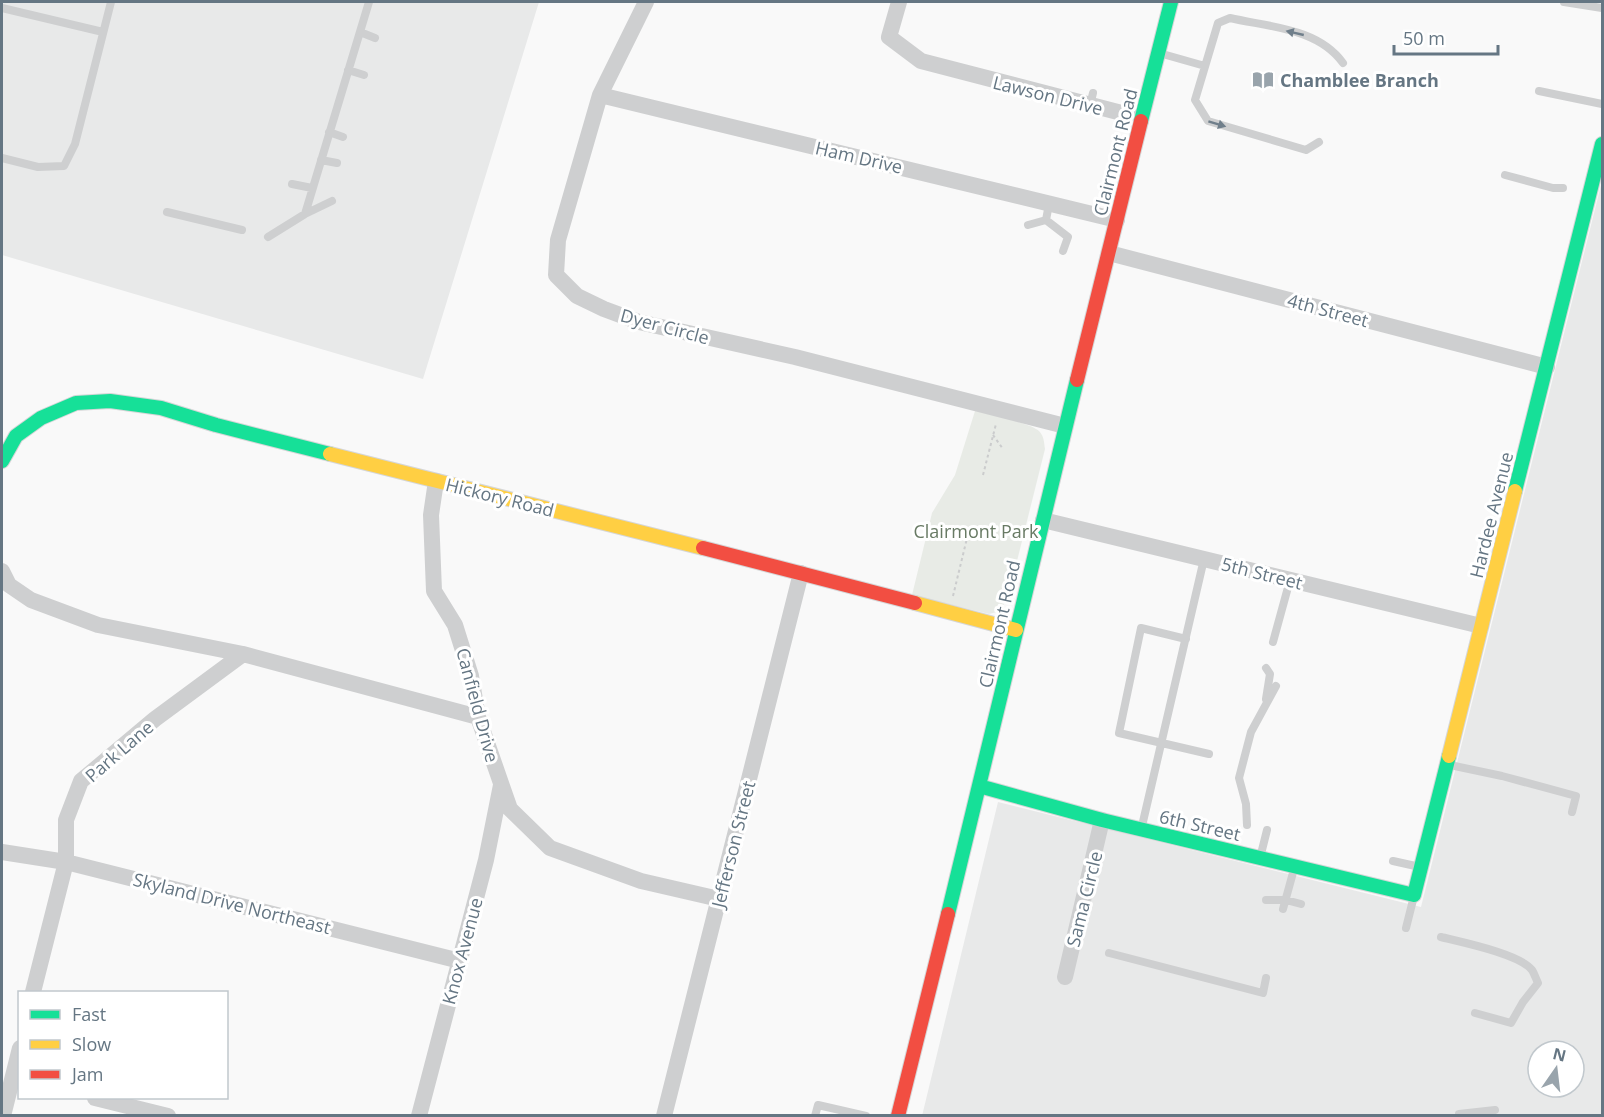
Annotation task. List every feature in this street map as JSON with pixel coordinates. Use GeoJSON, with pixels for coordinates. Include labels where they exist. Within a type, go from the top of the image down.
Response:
{"type":"FeatureCollection","features":[{"type":"Feature","properties":{"kind":"street","name":"Dyer Circle"},"geometry":{"type":"LineString","coordinates":[[646,2],[600,95],[558,240],[556,275],[577,296],[604,309],[665,329],[795,357],[1065,426]]}},
{"type":"Feature","properties":{"kind":"street","name":"Lawson Drive"},"geometry":{"type":"LineString","coordinates":[[899,2],[889,37],[921,61],[1092,99],[1141,118]]}},
{"type":"Feature","properties":{"kind":"street","name":"Clairmont Road"},"geometry":{"type":"LineString","coordinates":[[898,1116],[1065,426],[1172,2]]}},
{"type":"Feature","properties":{"kind":"street","name":"Ham Drive"},"geometry":{"type":"LineString","coordinates":[[600,95],[1047,212],[1117,220]]}},
{"type":"Feature","properties":{"kind":"street","name":"Hardee Avenue"},"geometry":{"type":"LineString","coordinates":[[1414,895],[1481,626],[1518,453],[1547,367],[1585,193],[1602,144]]}},
{"type":"Feature","properties":{"kind":"street","name":"4th Street"},"geometry":{"type":"LineString","coordinates":[[1109,253],[1547,367]]}},
{"type":"Feature","properties":{"kind":"street","name":"Hickory Road"},"geometry":{"type":"LineString","coordinates":[[2,461],[16,436],[42,418],[76,403],[110,400],[162,408],[216,425],[801,573],[1016,630]]}},
{"type":"Feature","properties":{"kind":"street","name":"Canfield Drive"},"geometry":{"type":"LineString","coordinates":[[436,481],[431,514],[434,591],[455,625],[471,676],[478,717],[510,809],[550,849],[641,881],[719,899]]}},
{"type":"Feature","properties":{"kind":"street","name":"5th Street"},"geometry":{"type":"LineString","coordinates":[[1043,520],[1481,626]]}},
{"type":"Feature","properties":{"kind":"street"},"geometry":{"type":"LineString","coordinates":[[2,571],[9,585],[31,600],[98,625],[243,654],[478,717]]}},
{"type":"Feature","properties":{"kind":"street","name":"Jefferson Street"},"geometry":{"type":"LineString","coordinates":[[664,1116],[801,573]]}},
{"type":"Feature","properties":{"kind":"street","name":"Park Lane"},"geometry":{"type":"LineString","coordinates":[[34,991],[66,862],[66,820],[81,781],[155,720],[243,654]]}},
{"type":"Feature","properties":{"kind":"street","name":"Knox Avenue"},"geometry":{"type":"LineString","coordinates":[[419,1116],[486,861],[501,785]]}},
{"type":"Feature","properties":{"kind":"street","name":"6th Street"},"geometry":{"type":"LineString","coordinates":[[979,786],[1102,820],[1414,895]]}},
{"type":"Feature","properties":{"kind":"street","name":"Sama Circle"},"geometry":{"type":"LineString","coordinates":[[1065,977],[1102,820]]}},
{"type":"Feature","properties":{"kind":"street","name":"Skyland Drive Northeast"},"geometry":{"type":"LineString","coordinates":[[2,852],[66,862],[460,961]]}},
{"type":"Feature","properties":{"kind":"street"},"geometry":{"type":"LineString","coordinates":[[3,1116],[16,1078],[18,1062]]}},
{"type":"Feature","properties":{"kind":"street"},"geometry":{"type":"LineString","coordinates":[[99,1099],[168,1116]]}},
{"type":"Feature","properties":{"kind":"lane"},"geometry":{"type":"LineString","coordinates":[[2,158],[38,167],[64,166],[75,144],[111,2]]}},
{"type":"Feature","properties":{"kind":"lane"},"geometry":{"type":"LineString","coordinates":[[305,214],[369,2]]}},
{"type":"Feature","properties":{"kind":"lane"},"geometry":{"type":"LineString","coordinates":[[1564,2],[1602,8]]}},
{"type":"Feature","properties":{"kind":"lane"},"geometry":{"type":"LineString","coordinates":[[2,8],[103,32]]}},
{"type":"Feature","properties":{"kind":"lane"},"geometry":{"type":"LineString","coordinates":[[1319,142],[1306,150],[1208,121],[1195,100],[1218,22],[1230,18],[1313,37],[1337,54],[1343,63]]}},
{"type":"Feature","properties":{"kind":"lane"},"geometry":{"type":"LineString","coordinates":[[360,32],[375,38]]}},
{"type":"Feature","properties":{"kind":"lane"},"geometry":{"type":"LineString","coordinates":[[1158,53],[1205,66]]}},
{"type":"Feature","properties":{"kind":"lane"},"geometry":{"type":"LineString","coordinates":[[348,70],[364,75]]}},
{"type":"Feature","properties":{"kind":"lane"},"geometry":{"type":"LineString","coordinates":[[1539,91],[1602,104]]}},
{"type":"Feature","properties":{"kind":"lane"},"geometry":{"type":"LineString","coordinates":[[329,132],[343,137]]}},
{"type":"Feature","properties":{"kind":"lane"},"geometry":{"type":"LineString","coordinates":[[321,160],[338,163]]}},
{"type":"Feature","properties":{"kind":"lane"},"geometry":{"type":"LineString","coordinates":[[1505,175],[1553,188],[1563,188]]}},
{"type":"Feature","properties":{"kind":"lane"},"geometry":{"type":"LineString","coordinates":[[292,184],[312,188]]}},
{"type":"Feature","properties":{"kind":"lane"},"geometry":{"type":"LineString","coordinates":[[268,237],[305,214],[332,201]]}},
{"type":"Feature","properties":{"kind":"lane"},"geometry":{"type":"LineString","coordinates":[[167,212],[242,230]]}},
{"type":"Feature","properties":{"kind":"lane"},"geometry":{"type":"LineString","coordinates":[[1028,225],[1047,212],[1068,237],[1063,251]]}},
{"type":"Feature","properties":{"kind":"lane"},"geometry":{"type":"LineString","coordinates":[[1141,829],[1204,559]]}},
{"type":"Feature","properties":{"kind":"lane"},"geometry":{"type":"LineString","coordinates":[[1273,642],[1290,580]]}},
{"type":"Feature","properties":{"kind":"lane"},"geometry":{"type":"LineString","coordinates":[[1186,639],[1141,628],[1119,733],[1209,754]]}},
{"type":"Feature","properties":{"kind":"lane"},"geometry":{"type":"LineString","coordinates":[[1265,706],[1270,674],[1266,668]]}},
{"type":"Feature","properties":{"kind":"lane"},"geometry":{"type":"LineString","coordinates":[[1247,825],[1246,804],[1239,777],[1251,732],[1276,686]]}},
{"type":"Feature","properties":{"kind":"lane"},"geometry":{"type":"LineString","coordinates":[[1447,764],[1576,796],[1572,813]]}},
{"type":"Feature","properties":{"kind":"lane"},"geometry":{"type":"LineString","coordinates":[[1260,858],[1267,830]]}},
{"type":"Feature","properties":{"kind":"lane"},"geometry":{"type":"LineString","coordinates":[[1393,861],[1421,867]]}},
{"type":"Feature","properties":{"kind":"lane"},"geometry":{"type":"LineString","coordinates":[[1284,905],[1295,866]]}},
{"type":"Feature","properties":{"kind":"lane"},"geometry":{"type":"LineString","coordinates":[[1406,928],[1414,895]]}},
{"type":"Feature","properties":{"kind":"lane"},"geometry":{"type":"LineString","coordinates":[[1266,900],[1284,905],[1301,904]]}},
{"type":"Feature","properties":{"kind":"lane"},"geometry":{"type":"LineString","coordinates":[[1441,937],[1484,947],[1531,968],[1538,983],[1523,1002],[1511,1023],[1475,1013]]}},
{"type":"Feature","properties":{"kind":"lane"},"geometry":{"type":"LineString","coordinates":[[1109,953],[1263,993],[1266,978]]}},
{"type":"Feature","properties":{"kind":"lane"},"geometry":{"type":"LineString","coordinates":[[815,1116],[818,1106],[866,1116]]}},
{"type":"Feature","properties":{"kind":"lane"},"geometry":{"type":"LineString","coordinates":[[1459,1113],[1495,1110]]}},
{"type":"Feature","properties":{"kind":"path"},"geometry":{"type":"LineString","coordinates":[[983,475],[997,421]]}},
{"type":"Feature","properties":{"kind":"path"},"geometry":{"type":"LineString","coordinates":[[993,435],[1003,449]]}},
{"type":"Feature","properties":{"kind":"path"},"geometry":{"type":"LineString","coordinates":[[951,604],[968,534]]}},
{"type":"Feature","properties":{"kind":"shaded area"},"geometry":{"type":"Polygon","coordinates":[[[2,2],[539,2],[423,379],[2,255],[2,2]]]}},
{"type":"Feature","properties":{"kind":"shaded area"},"geometry":{"type":"Polygon","coordinates":[[[1602,181],[1602,1115],[922,1116],[998,802],[1421,907],[1602,181]]]}},
{"type":"Feature","properties":{"kind":"green space","name":"Clairmont Park"},"geometry":{"type":"Polygon","coordinates":[[[975,411],[1034,428],[1042,435],[1045,449],[1007,601],[997,612],[989,614],[912,595],[932,513],[955,475],[975,411]]]}},
{"type":"Feature","properties":{"kind":"traffic: fast"},"geometry":{"type":"LineString","coordinates":[[1141,121],[1171,2]]}},
{"type":"Feature","properties":{"kind":"traffic: fast"},"geometry":{"type":"LineString","coordinates":[[1515,491],[1602,144]]}},
{"type":"Feature","properties":{"kind":"traffic: fast"},"geometry":{"type":"LineString","coordinates":[[948,914],[1077,380]]}},
{"type":"Feature","properties":{"kind":"traffic: fast"},"geometry":{"type":"LineString","coordinates":[[2,461],[16,436],[41,418],[76,403],[110,401],[161,408],[216,425],[330,454]]}},
{"type":"Feature","properties":{"kind":"traffic: fast"},"geometry":{"type":"LineString","coordinates":[[979,786],[1102,820],[1414,895],[1449,756]]}},
{"type":"Feature","properties":{"kind":"traffic: slow"},"geometry":{"type":"LineString","coordinates":[[330,454],[703,548]]}},
{"type":"Feature","properties":{"kind":"traffic: slow"},"geometry":{"type":"LineString","coordinates":[[1449,756],[1515,491]]}},
{"type":"Feature","properties":{"kind":"traffic: slow"},"geometry":{"type":"LineString","coordinates":[[915,603],[1016,630]]}},
{"type":"Feature","properties":{"kind":"traffic: jam"},"geometry":{"type":"LineString","coordinates":[[1077,380],[1141,121]]}},
{"type":"Feature","properties":{"kind":"traffic: jam"},"geometry":{"type":"LineString","coordinates":[[703,548],[915,603]]}},
{"type":"Feature","properties":{"kind":"traffic: jam"},"geometry":{"type":"LineString","coordinates":[[898,1116],[948,914]]}},
{"type":"Feature","properties":{"kind":"place","name":"Chamblee Branch"},"geometry":{"type":"Point","coordinates":[1263,80]}}]}
